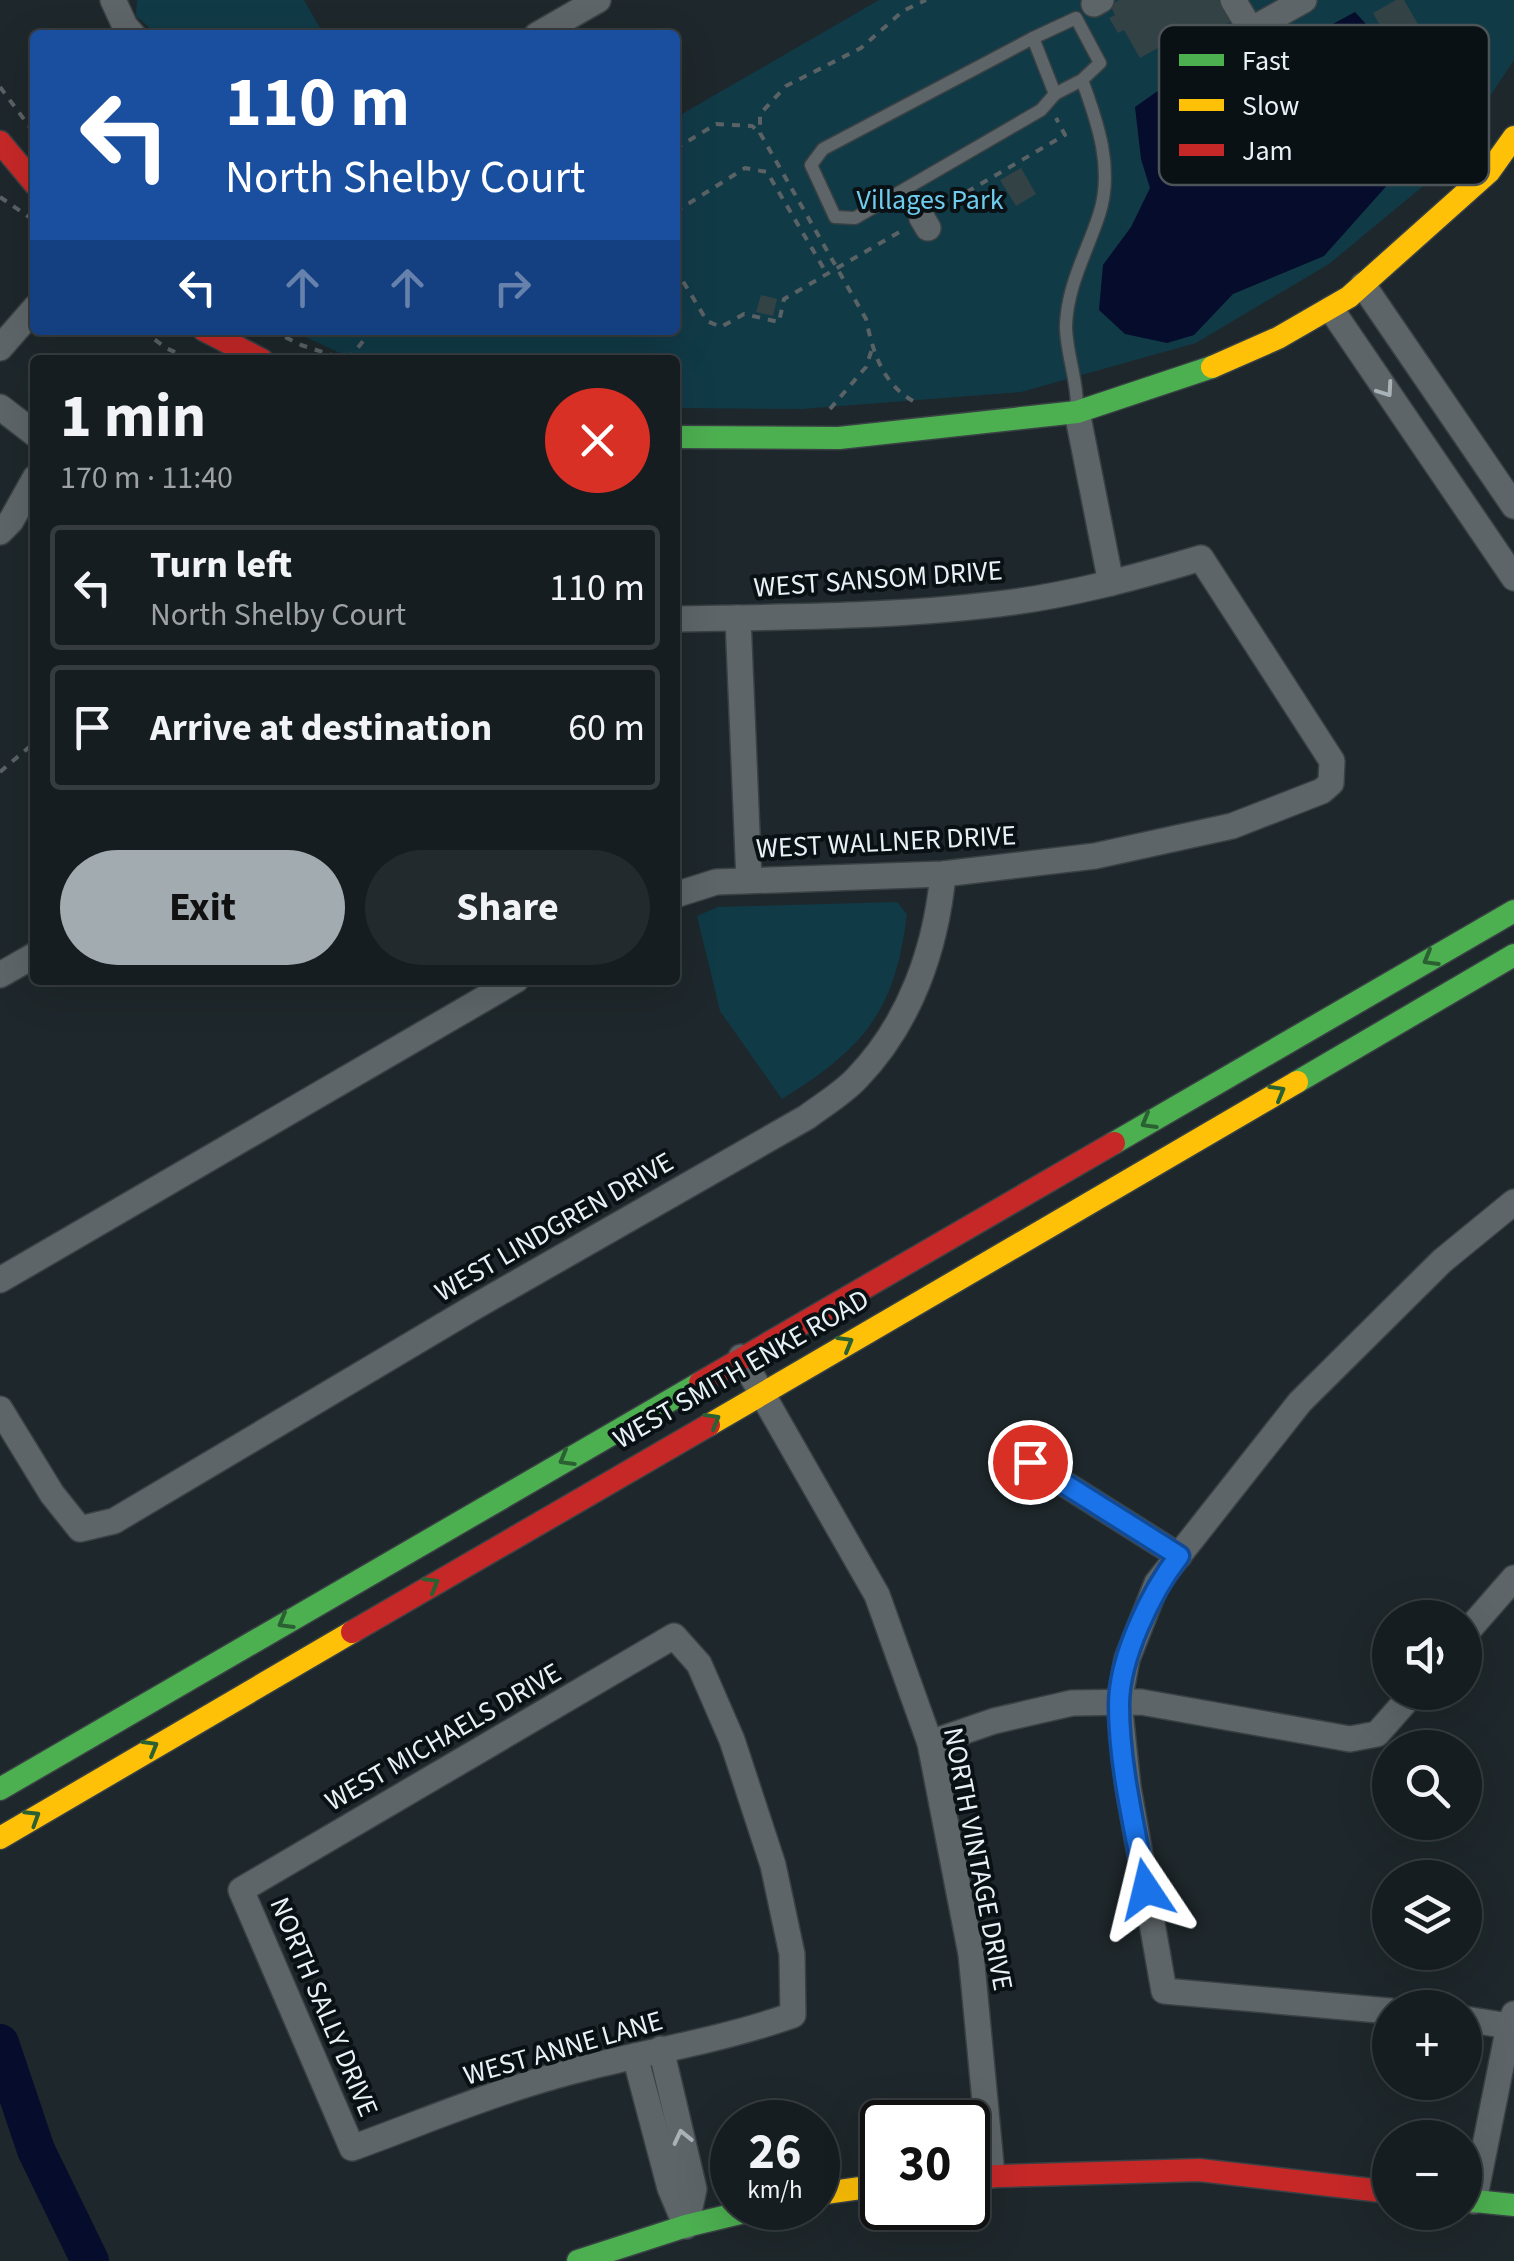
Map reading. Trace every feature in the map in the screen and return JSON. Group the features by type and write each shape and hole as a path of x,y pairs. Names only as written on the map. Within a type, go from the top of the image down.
{"street":[{"path":"113,0 129,30"},
{"path":"546,30 598,0"},
{"path":"1233,0 1247,25"},
{"path":"1259,25 1304,0"},
{"path":"1489,172 1514,137"},
{"path":"0,142 30,178"},
{"path":"680,438 838,438 1077,412 1218,365 1331,309 1474,185"},
{"path":"1362,285 1514,506"},
{"path":"1331,309 1514,578"},
{"path":"0,348 30,314"},
{"path":"214,335 252,355"},
{"path":"0,407 30,430"},
{"path":"1077,412 1111,583"},
{"path":"0,532 30,486"},
{"name":"WEST SANSOM DRIVE","path":"680,619 900,614 1001,604 1111,583 1200,558 1332,760 1330,784"},
{"path":"738,618 749,880"},
{"name":"WEST WALLNER DRIVE","path":"680,893 716,882 943,874 1094,856 1232,826 1322,791 1330,784"},
{"name":"WEST LINDGREN DRIVE","path":"0,1409 52,1494 80,1530 114,1521 455,1318 808,1117 856,1080 892,1033 921,980 943,874"},
{"name":"WEST SMITH ENKE ROAD","path":"0,1789 1514,910"},
{"name":"WEST SMITH ENKE ROAD","path":"0,1838 1514,955"},
{"path":"0,975 30,958"},
{"path":"0,1280 507,985"},
{"path":"1372,2009 1164,1991 1128,1786 1119,1702 1128,1658 1158,1583 1300,1402 1442,1261 1514,1202"},
{"name":"NORTH VINTAGE DRIVE","path":"741,1357 877,1594 930,1743 971,1954 977,2100"},
{"path":"1030,1462 1179,1556"},
{"path":"1482,1615 1514,1578"},
{"name":"WEST MICHAELS DRIVE","path":"241,1890 674,1636 699,1664 732,1740 773,1865 792,1954 793,2016"},
{"path":"930,1743 994,1721 1072,1704 1142,1702 1350,1739 1377,1734 1398,1710"},
{"name":"NORTH SALLY DRIVE","path":"241,1890 352,2148"},
{"name":"WEST ANNE LANE","path":"352,2148 526,2084 793,2016"},
{"path":"1482,2019 1512,2022 1482,2149"},
{"path":"661,2049 694,2189 686,2226"},
{"path":"635,2056 670,2188 686,2226"},
{"path":"990,2176 1199,2170 1372,2190"},
{"path":"1482,2201 1514,2205"},
{"path":"578,2261 710,2220"}],"lane":[{"path":"1076,18 1100,64 1082,80 1054,94 1041,110 855,218 835,216 811,165 823,149 1076,18"},
{"path":"1033,38 1054,94"},
{"path":"1077,412 1078,384 1066,327 1075,275 1100,213 1106,162 1082,80"}],"path":[{"path":"0,87 30,127"},
{"path":"680,276 707,321 721,326 744,314 779,322 784,299 925,223 1065,135 1053,112"},
{"path":"680,146 716,124 752,126 760,134"},
{"path":"680,209 745,168 767,172 827,274"},
{"path":"0,196 30,218"},
{"path":"149,335 181,355"},
{"path":"281,335 333,355"},
{"path":"352,355 368,335"},
{"path":"823,414 851,388 872,349 890,382 900,393 922,405"},
{"path":"0,772 30,746"}],"green space":[{"path":"137,0 304,0 321,30 152,30 136,16"},
{"name":"Villages Park","path":"879,0 1514,0 1514,60 1489,98 1489,25 1159,25 1159,185 1424,185 1329,264 1196,343 1021,392 802,409 680,408 680,355 344,355 301,335 680,335 680,115"},
{"path":"897,902 907,914 902,948 884,1002 854,1044 782,1099 720,1011 697,916 718,907"}],"shaded area":[{"path":"1355,12 1367,25 1331,25"},
{"path":"1159,90 1159,185 1387,185 1324,256 1233,294 1194,335 1167,343 1125,334 1099,310 1103,265 1131,227 1150,188 1141,159 1135,107"}],"building":[{"path":"1119,0 1220,0 1232,21 1225,25 1159,25 1159,47 1140,58 1124,30 1118,33 1109,18 1115,15 1110,5"},
{"path":"1396,0 1404,0 1418,25 1380,25 1373,13"},
{"path":"1021,168 1036,194 1016,206 1000,180"},
{"path":"761,295 777,299 773,316 756,312"}],"waterway":[{"path":"0,2043 36,2150 90,2261"}],"traffic: fast":[{"path":"680,437 839,438 1077,412 1212,367"},
{"path":"1114,1143 1514,911"},
{"path":"1297,1082 1514,955"},
{"path":"0,1789 700,1383"},
{"path":"1482,2202 1514,2205"},
{"path":"578,2261 710,2220"}],"traffic: slow":[{"path":"1489,172 1514,137"},
{"path":"1212,367 1278,338 1349,297 1474,185"},
{"path":"709,1425 1297,1082"},
{"path":"0,1838 352,1632"},
{"path":"840,2191 860,2188"}],"traffic: jam":[{"path":"0,142 30,178"},
{"path":"214,335 252,355"},
{"path":"700,1383 1114,1143"},
{"path":"352,1632 709,1425"},
{"path":"990,2176 1199,2170 1372,2190"}],"route":[{"path":"1030,1462 1179,1556 1158,1583 1128,1658 1119,1702 1128,1786 1146,1889"}]}
